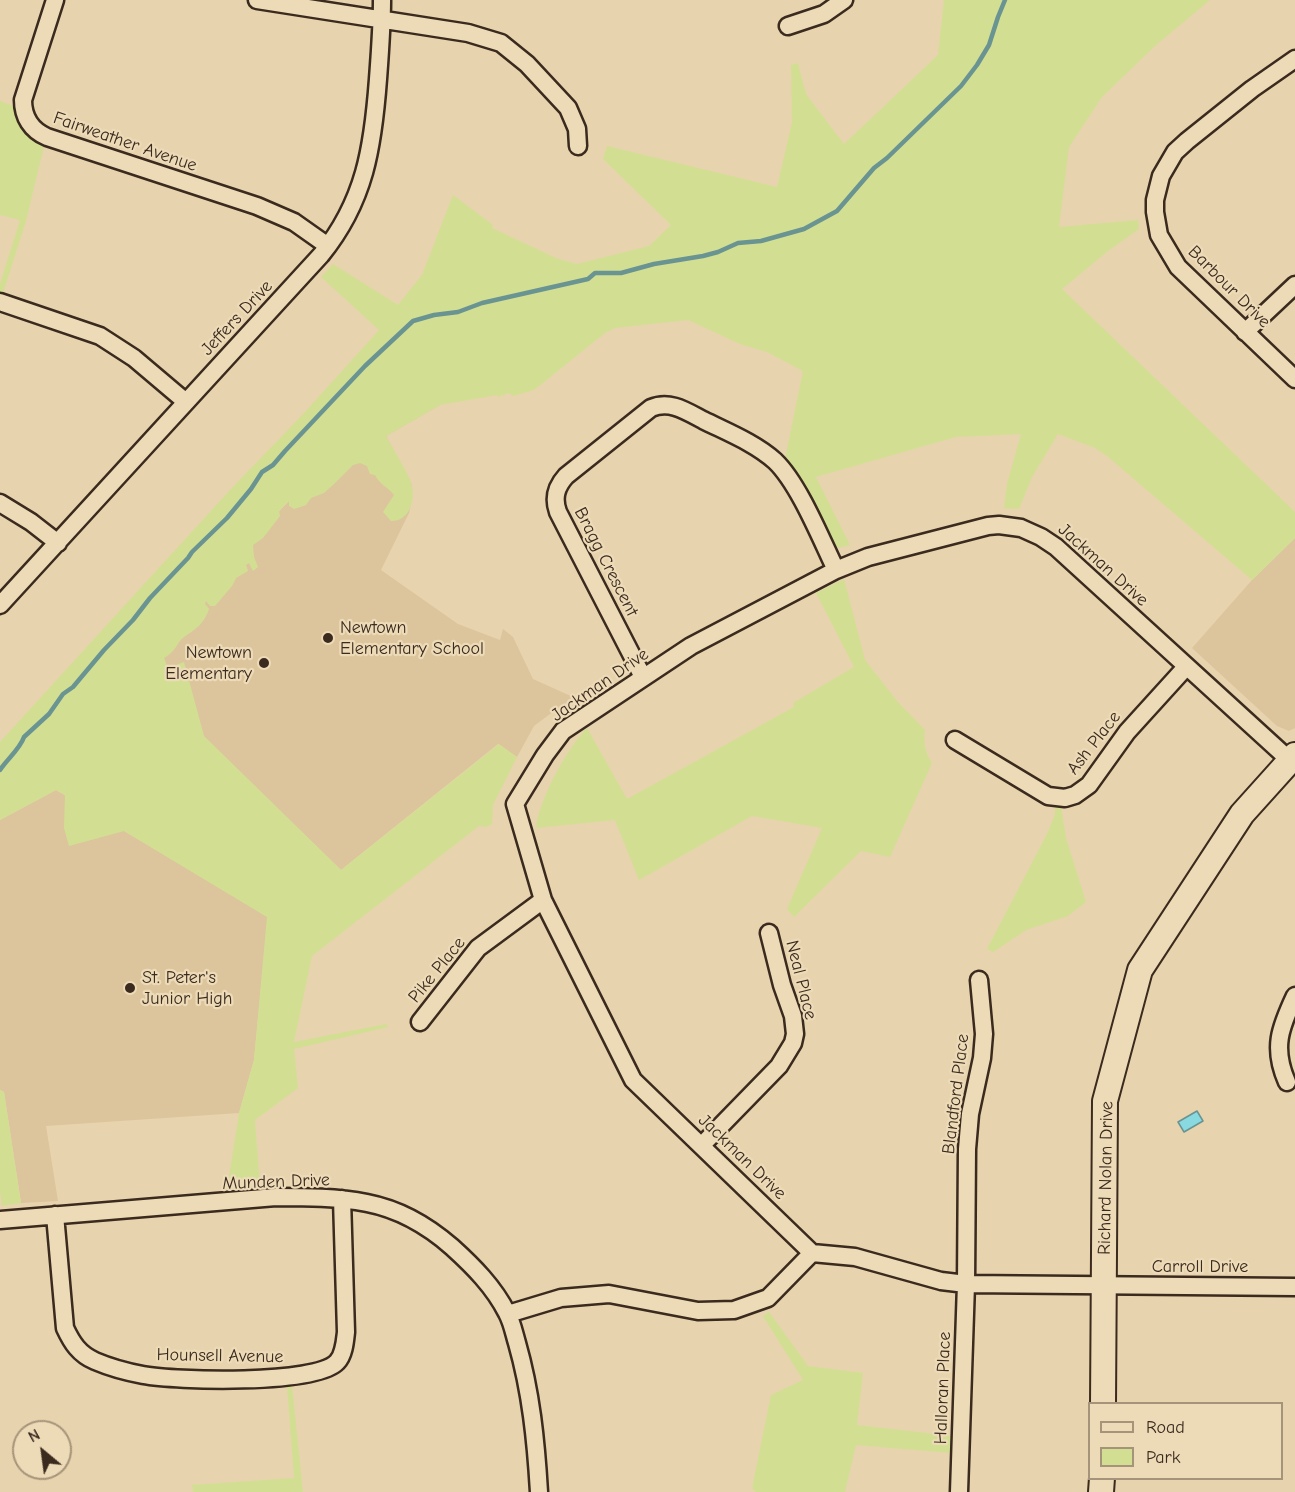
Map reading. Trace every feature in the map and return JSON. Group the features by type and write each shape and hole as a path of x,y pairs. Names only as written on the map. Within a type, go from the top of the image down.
{"main road":[{"name":"Richard Nolan Drive","path":"1103,1402 1105,1101 1140,970 1242,814 1293,760"}],"street":[{"name":"Fairweather Avenue","path":"55,0 24,100 26,117 36,131 47,137 269,211 305,229 328,246"},
{"path":"257,0 477,34 509,48 522,58 562,99 574,122 578,146"},
{"name":"Jeffers Drive","path":"0,604 328,246 352,207 370,155 375,127 382,0"},
{"path":"788,26 824,14 844,0"},
{"name":"Barbour Drive","path":"1295,59 1252,89 1175,152 1161,176 1155,200 1158,230 1171,258 1178,267 1295,379"},
{"path":"1245,332 1295,285"},
{"path":"0,302 100,336 134,358 186,402"},
{"name":"Bragg Crescent","path":"643,678 558,512 555,498 560,483 566,476 651,408 665,404 678,408 748,443 775,462 793,484 836,570"},
{"path":"0,503 32,522 58,543"},
{"name":"Jackman Drive","path":"812,1253 633,1080 543,900 516,804 563,731 691,646 836,570 868,557 977,528 999,525 1021,528 1041,537 1056,548 1293,760"},
{"name":"Ash Place","path":"955,740 1048,796 1065,798 1075,795 1089,785 1127,732 1186,666"},
{"name":"Pike Place","path":"420,1022 478,948 543,900"},
{"name":"Neal Place","path":"702,1145 779,1066 793,1043 795,1034 793,1016 782,985 769,933"},
{"name":"Blandford Place","path":"966,1284 968,1130 982,1058 984,1034 979,980"},
{"path":"1287,1082 1280,1064 1279,1041 1281,1029 1295,996"},
{"name":"Munden Drive","path":"0,1220 276,1197 342,1199 368,1203 390,1209 418,1223 441,1238 484,1278 508,1314 531,1402 539,1492"},
{"name":"Hounsell Avenue","path":"55,1215 65,1328 72,1344 81,1353 106,1365 143,1375 186,1379 290,1377 322,1371 337,1362 344,1347 346,1332 342,1199"},
{"path":"508,1314 561,1298 609,1294 698,1311 734,1310 768,1299 812,1253 855,1257 941,1281 966,1284 1105,1286"},
{"name":"Halloran Place","path":"959,1492 966,1284"},
{"name":"Carroll Drive","path":"1105,1286 1295,1287"}],"shaded area":[{"name":"Newtown Elementary School","path":"440,405 386,436 412,485 412,499 409,513 381,570 458,624 500,640 503,629 513,637 533,679 573,697 572,702 558,708 534,726 517,757 498,744 341,870 133,668 371,413"},
{"path":"1295,538 1295,728 1289,731 1277,726 1192,648 1252,580"},
{"name":"St. Peter's Junior High","path":"56,790 268,917 254,1060 239,1113 46,1126 58,1201 21,1203 4,1092 0,1090 0,820"}],"green space":[{"path":"944,0 1210,0 1155,46 1102,97 1069,147 1059,227 1138,220 1139,229 1062,289 1295,512 1295,538 1252,580 1107,456 1095,448 1058,434 1032,477 1019,509 1004,508 1007,484 1021,434 956,437 816,477 850,545 838,548 832,541 805,488 785,459 803,371 767,352 740,344 688,320 615,328 605,333 534,390 513,396 509,393 498,397 497,395 440,405 386,436 412,486 413,498 406,514 402,518 391,521 383,512 394,495 375,475 370,474 367,466 360,463 353,465 324,493 311,498 306,505 294,509 289,506 289,501 279,511 280,516 263,538 253,545 258,567 253,571 249,563 246,565 248,571 236,578 215,606 210,606 206,601 205,604 209,609 202,622 181,639 171,653 164,658 168,668 184,662 204,736 341,870 499,744 517,757 493,805 492,824 486,827 479,826 312,956 294,1042 386,1024 388,1027 294,1049 298,1088 255,1120 260,1186 227,1189 239,1113 254,1060 267,917 124,831 69,846 64,828 65,795 56,790 0,820 0,742 379,330 321,277 333,264 398,305 422,275 453,195 493,225 492,228 556,258 577,264 649,246 671,225 603,159 607,146 777,187 792,122 791,65 798,63 806,94 844,144 938,55"},
{"path":"0,101 14,106 23,130 44,146 26,221 3,293 0,292 0,284 20,220 0,215"},
{"path":"844,579 865,660 897,701 925,730 925,747 932,763 890,857 861,851 794,917 787,909 822,828 752,816 639,880 615,820 536,828 542,803 555,775 571,748 587,728 627,799 794,707 793,703 854,667 816,593"},
{"path":"1055,806 1061,807 1066,838 1086,902 1068,916 1026,930 993,952 987,949 1048,832 1055,814"},
{"path":"0,1090 4,1092 21,1203 2,1206 0,1191"},
{"path":"769,1312 808,1366 863,1373 857,1425 952,1436 951,1453 856,1445 845,1492 756,1492 752,1488 771,1395 803,1380 763,1316"},
{"path":"292,1385 303,1492 193,1492 192,1485 294,1478 287,1386"}],"water":[{"path":"1197,1111 1203,1121 1184,1132 1178,1122"}],"waterway":[{"path":"0,770 20,746 24,737 49,714 63,694 73,687 150,598 227,518 262,472 273,465 365,366 413,321 588,279 595,273 621,273 654,264 703,256 738,243 761,241 804,229 837,211 874,168 961,86 989,45 1005,0"}],"place":[{"name":"Newtown Elementary School","path":"328,638"},
{"name":"Newtown Elementary","path":"264,663"},
{"name":"St. Peter's Junior High","path":"130,988"}]}
